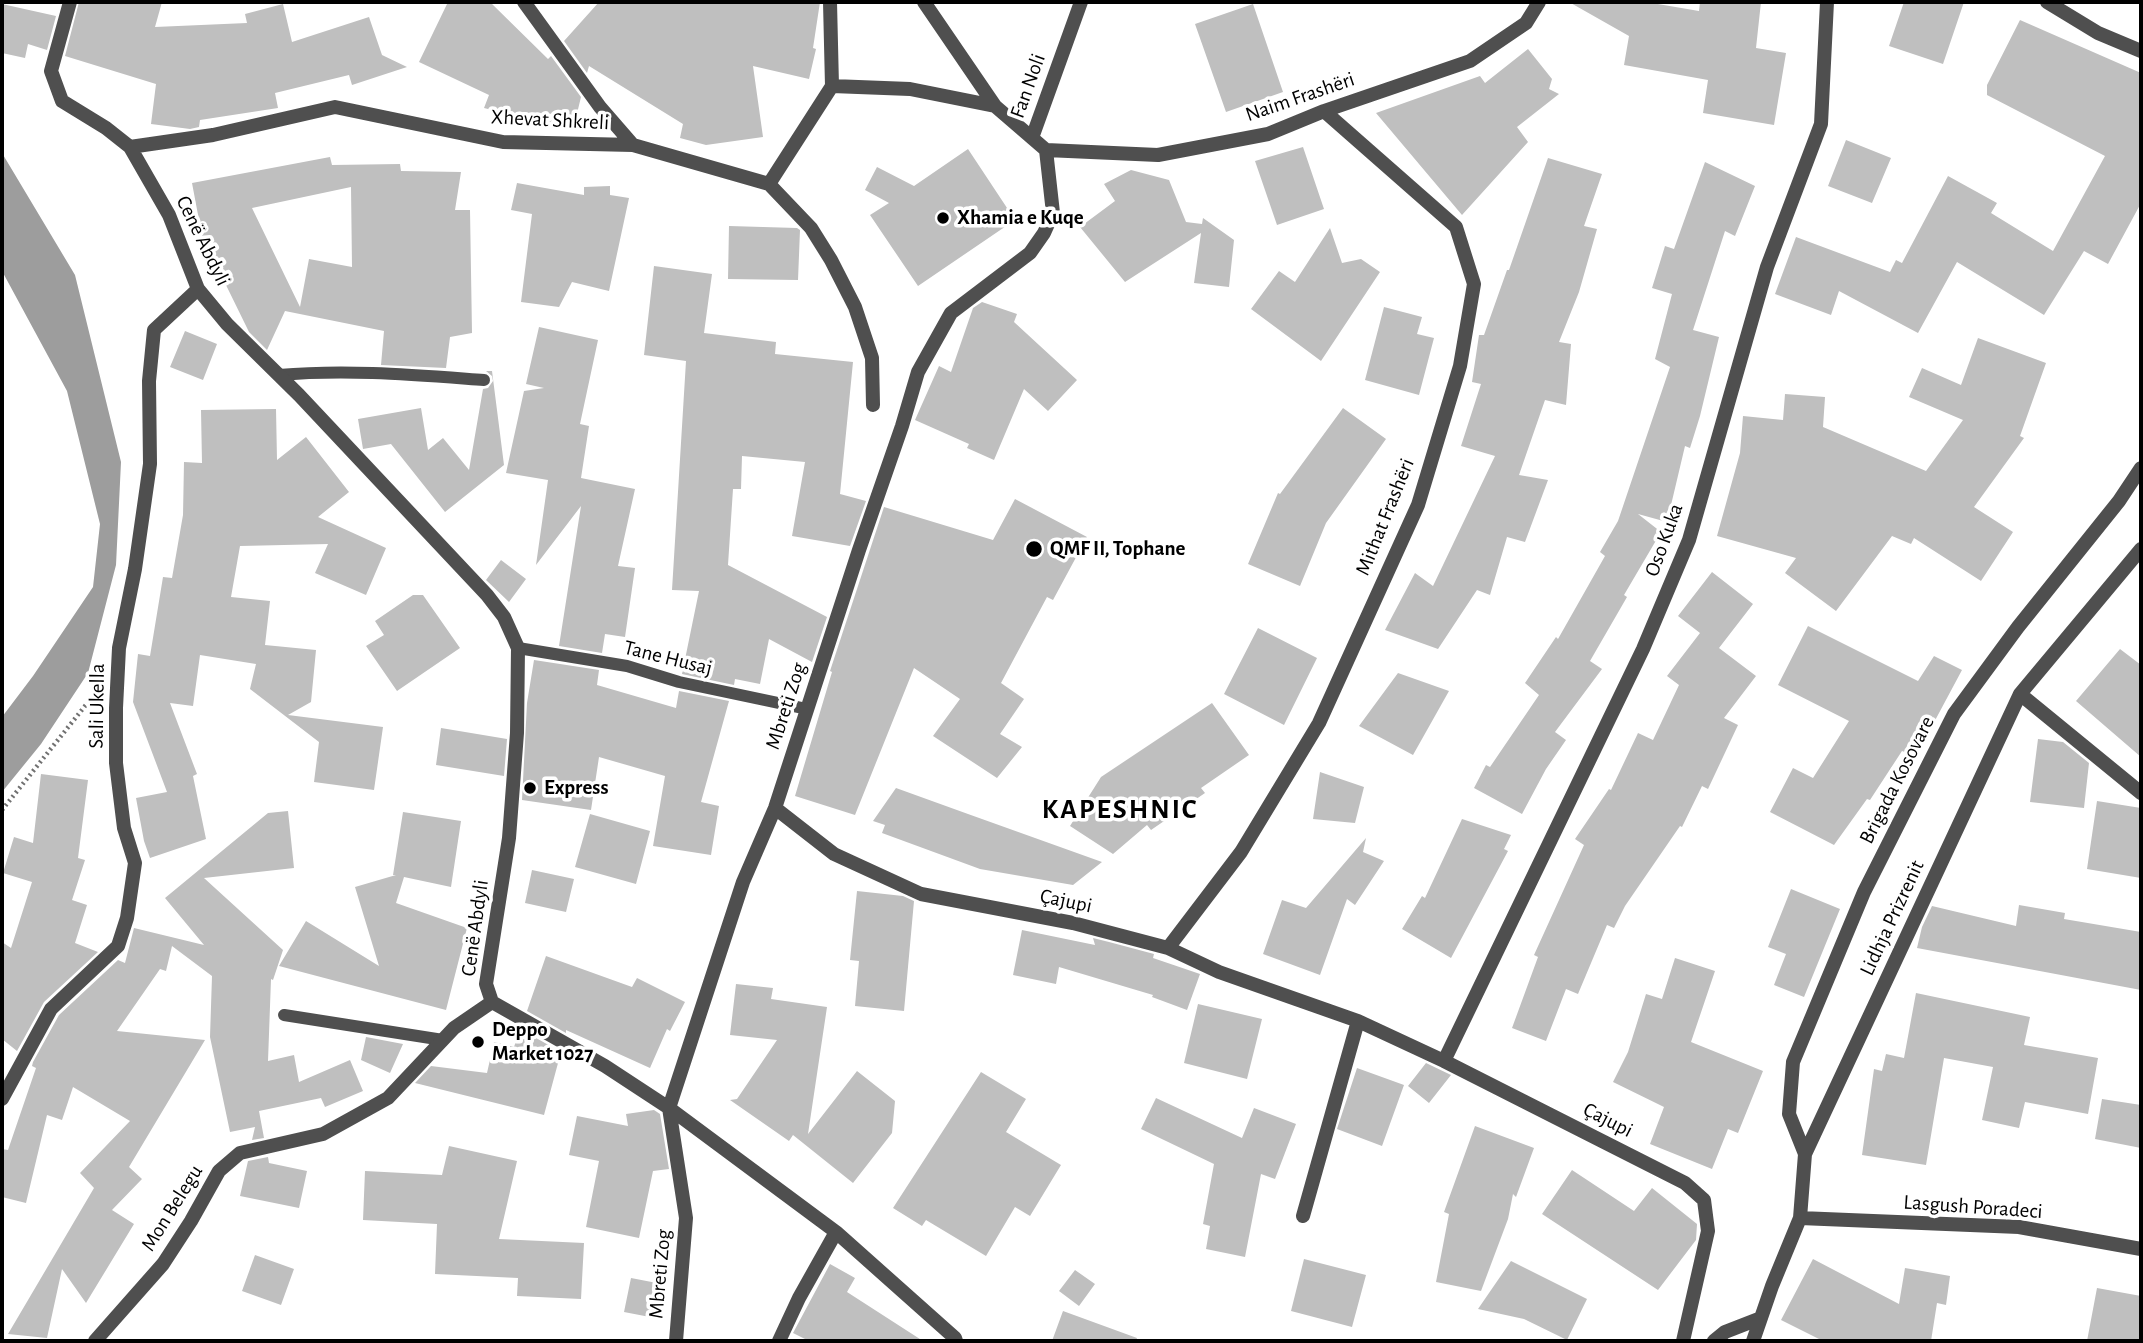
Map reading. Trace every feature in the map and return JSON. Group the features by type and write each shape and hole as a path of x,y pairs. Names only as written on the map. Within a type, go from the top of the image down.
{"street":[{"path":"70,2 51,71 62,101 131,147"},
{"path":"524,2 600,107 633,145"},
{"path":"830,2 832,86 769,184 811,228 855,307 872,358 873,405"},
{"name":"Fan Noli","path":"924,2 995,106 1032,138 1081,2"},
{"name":"Naim Frashëri","path":"1046,150 1158,155 1268,134 1324,111 1470,61 1526,23 1539,2"},
{"name":"Oso Kuka","path":"1444,1061 1643,649 1689,540 1767,267 1821,124 1827,2"},
{"path":"2048,2 2098,33 2141,51"},
{"name":"Fan Noli","path":"832,86 910,89 995,106"},
{"name":"Xhevat Shkreli","path":"131,147 213,135 334,107 503,142 633,145 769,184"},
{"name":"Mithat Frashëri","path":"1168,947 1241,852 1320,723 1418,505 1460,366 1474,284 1456,227 1324,111"},
{"path":"1032,138 1046,150"},
{"name":"Cenë Abdyli","path":"131,147 169,215 198,289 227,324 279,375 487,595 504,617 518,648 517,733 509,838 486,984 492,1002 605,1066 668,1108 836,1232 956,1341"},
{"name":"Mbreti Zog","path":"676,1341 686,1218 668,1108 743,882 775,808 918,372 951,313 1030,253 1044,233 1053,213 1046,150"},
{"name":"Sali Ukella","path":"2,1099 51,1009 118,946 127,918 135,863 124,828 116,763 118,664 150,464 149,382 154,330 198,289"},
{"name":"Brigada Kosovare","path":"1805,1154 1789,1114 1793,1062 1864,892 1954,714 2018,627 2119,501 2141,468"},
{"name":"Lidhja Prizrenit","path":"1753,1341 1800,1218 1805,1154 2020,694 2141,549"},
{"path":"2020,694 2141,793"},
{"name":"Çajupi","path":"775,808 834,853 921,894 1073,923 1168,947 1219,972 1358,1021 1444,1061 1685,1183 1704,1199 1708,1231 1683,1341"},
{"name":"Mon Belegu","path":"95,1341 163,1264 219,1171 240,1153 323,1134 388,1098 454,1028 492,1002"},
{"path":"1303,1216 1358,1021"},
{"name":"Lasgush Poradeci","path":"1800,1218 2019,1227 2141,1249"},
{"path":"779,1341 799,1298 836,1232"},
{"path":"1714,1341 1725,1332 1761,1318"}],"lane":[{"path":"279,375 373,372 484,380"},
{"name":"Tane Husaj","path":"518,648 627,666 679,682 807,709"},
{"path":"284,1015 443,1040"}],"path":[{"path":"2,810 118,664"}],"shaded area":[{"path":"2,153 75,275 121,462 116,565 88,673 41,744 2,792 2,717 93,587 100,524 67,391 2,271"}],"building":[{"path":"79,2 162,2 155,27 247,23 245,14 283,4 292,42 369,17 382,55 407,67 352,85 349,75 275,93 278,108 200,120 199,127 190,129 151,124 156,84 65,56"},
{"path":"448,2 490,2 548,59 551,56 581,97 573,130 484,108 489,95 419,62"},
{"path":"599,2 820,2 813,48 816,49 809,79 753,66 763,137 706,145 680,138 683,124 589,66 587,73 564,41"},
{"path":"1569,2 1646,2 1699,11 1700,2 1761,2 1756,48 1786,53 1774,125 1703,113 1708,80 1624,65 1629,36"},
{"path":"1904,2 1964,2 1943,64 1889,46"},
{"path":"2,4 56,16 47,50 28,44 25,58 2,53"},
{"path":"1253,4 1283,92 1226,112 1195,24"},
{"path":"2020,20 2141,73 2141,203 2108,264 2084,251 2044,315 1957,262 1918,333 1839,291 1831,315 1775,294 1796,237 1890,272 1896,260 1902,263 1948,176 1997,203 1991,213 2053,251 2105,156 1987,95 1987,85"},
{"path":"1528,49 1552,79 1549,89 1559,94 1517,127 1528,142 1462,215 1376,113 1480,76 1485,83"},
{"path":"1846,140 1891,158 1872,203 1828,186"},
{"path":"1303,147 1324,209 1277,225 1255,161"},
{"name":"Xhamia e Kuqe","path":"968,149 1015,220 918,286 870,215 889,203 865,190 877,167 914,186"},
{"path":"330,157 332,165 400,164 401,171 461,172 455,210 470,210 472,333 450,337 446,368 381,365 384,331 285,311 267,350 249,332 202,236 192,183","holes":["351,187 352,267 309,259 300,307 252,208"]},
{"path":"1548,158 1602,174 1584,226 1597,229 1579,292 1559,342 1571,344 1566,405 1545,400 1519,475 1548,480 1525,542 1507,537 1490,595 1477,590 1438,649 1385,630 1415,573 1433,586 1495,456 1461,446 1481,384 1472,382 1479,335 1484,335"},
{"path":"1705,162 1755,186 1735,236 1725,231 1693,330 1719,337 1700,416 1690,448 1685,446 1667,522 1638,514 1661,532 1590,661 1602,669 1555,732 1566,740 1546,769 1522,814 1474,788 1486,765 1490,767 1539,695 1525,683 1556,637 1558,639 1605,556 1600,552 1618,521 1670,367 1655,359 1672,294 1652,288 1665,246 1674,249"},
{"path":"1131,170 1169,180 1186,222 1202,224 1203,218 1234,240 1229,287 1194,283 1201,233 1125,282 1080,227 1115,201 1104,184"},
{"path":"517,183 584,195 584,187 610,186 610,195 629,198 609,291 572,282 559,307 521,302 532,214 511,210"},
{"path":"729,226 800,230 798,280 728,279"},
{"path":"1330,228 1342,263 1361,259 1380,272 1321,361 1251,309 1279,271 1295,282"},
{"path":"654,266 712,274 704,333 776,342 775,354 853,362 840,494 866,501 850,546 792,536 805,462 742,456 741,489 733,489 728,565 827,617 812,662 769,639 760,684 735,679 734,685 682,674 699,591 672,590 686,361 644,355"},
{"path":"982,302 1017,314 1014,322 1077,380 1048,411 1024,389 994,460 967,448 969,444 915,420 939,366 951,372 973,308"},
{"path":"1384,307 1422,317 1417,334 1434,338 1419,395 1365,380"},
{"path":"539,327 598,340 580,424 589,426 581,478 635,489 618,566 635,568 625,637 605,634 602,653 559,646 581,506 536,565 548,480 506,473 524,391 544,388 526,384"},
{"path":"185,331 217,344 203,380 170,367"},
{"path":"1978,338 2046,363 2020,436 2024,438 1974,507 2013,532 1981,581 1914,538 1911,544 1892,536 1836,611 1785,573 1796,558 1717,536 1740,453 1743,416 1783,420 1785,394 1825,397 1823,427 1926,471 1963,420 1909,397 1922,368 1961,385"},
{"path":"486,371 492,371 504,465 445,512 391,444 363,449 358,419 421,408 428,450 443,438 469,470 483,389 488,388 493,381"},
{"path":"1343,408 1386,439 1326,523 1300,586 1248,564 1278,493 1280,494"},
{"path":"276,409 277,460 306,437 349,492 318,517 386,548 366,595 315,573 328,544 240,546 231,597 270,601 265,645 316,650 311,702 288,715 383,727 374,790 314,782 319,742 250,689 256,664 200,655 193,706 170,703 197,774 193,776 206,839 150,858 136,798 167,792 133,702 138,654 150,656 163,577 172,578 183,515 184,462 202,463 201,410"},
{"path":"1015,499 1087,537 1053,600 1047,597 1001,683 1024,699 1000,734 1022,747 997,778 933,736 960,699 914,668 855,815 795,796 832,672 830,671 884,507 993,540"},
{"path":"501,560 526,579 509,602 486,580"},
{"path":"1712,572 1753,604 1719,648 1756,676 1724,718 1738,725 1708,789 1702,786 1682,827 1680,826 1625,906 1614,928 1607,925 1578,994 1566,989 1546,1041 1512,1028 1538,957 1534,955 1584,845 1575,839 1609,789 1611,790 1638,733 1653,740 1679,685 1667,676 1700,633 1678,616"},
{"path":"413,595 423,595 460,648 397,691 366,646 384,635 375,621"},
{"path":"1808,626 1918,681 1934,656 1962,670 1916,756 1902,751 1870,800 1867,799 1834,845 1770,812 1793,768 1813,778 1849,721 1778,685"},
{"path":"1258,628 1317,658 1284,725 1224,694"},
{"path":"2120,649 2141,665 2141,757 2076,701"},
{"path":"534,660 599,670 597,685 676,708 679,691 729,701 701,802 719,806 711,855 653,846 665,776 599,757 591,810 522,800 527,703"},
{"path":"1398,673 1449,691 1413,755 1359,726"},
{"path":"1212,703 1249,755 1201,788 1205,793 1151,830 1147,825 1113,854 1070,826 1101,777"},
{"path":"441,728 507,739 504,776 436,765"},
{"path":"2038,739 2063,742 2089,763 2084,808 2030,802"},
{"path":"1320,772 1364,787 1355,823 1313,819"},
{"path":"41,774 88,780 78,858 85,860 72,900 87,905 75,943 98,952 44,1002 17,1051 2,1039 2,942 11,948 32,882 3,873 14,837 33,843"},
{"path":"896,788 1102,862 1073,885 980,869 882,833 885,825 873,821"},
{"path":"2097,801 2141,808 2141,878 2087,869"},
{"path":"288,811 294,868 204,878 283,950 273,980 271,979 268,1061 294,1055 299,1082 350,1060 363,1091 325,1107 321,1098 259,1111 264,1138 252,1140 255,1127 230,1132 210,1037 212,976 172,946 166,971 160,969 117,1031 205,1040 129,1167 142,1179 112,1210 134,1224 86,1303 62,1269 47,1338 8,1334 94,1188 80,1173 130,1121 73,1087 62,1120 47,1115 26,1203 2,1197 2,1149 8,1150 36,1068 32,1066 33,1062 59,1015 118,960 125,963 134,928 204,945 165,898 268,813"},
{"path":"403,812 461,821 451,887 404,877 396,903 467,928 446,1010 279,966 306,921 379,966 355,887 396,875 393,875"},
{"path":"590,814 650,831 636,884 575,867"},
{"path":"1462,819 1511,835 1504,849 1508,851 1451,958 1402,929 1422,896 1425,898"},
{"path":"1366,838 1363,852 1384,861 1355,905 1347,899 1320,975 1263,954 1282,900 1306,908"},
{"path":"532,870 574,879 566,912 525,903"},
{"path":"1791,889 1840,909 1804,997 1774,985 1786,954 1768,947"},
{"path":"857,891 903,896 914,901 904,1011 855,1006 859,961 850,960"},
{"path":"2019,905 2065,913 2064,919 2141,932 2141,990 1917,948 1922,927 1932,906 2016,926"},
{"path":"1022,930 1095,945 1093,938 1154,954 1153,958 1200,974 1187,1010 1152,997 1153,995 1059,967 1056,984 1013,975"},
{"path":"546,956 632,987 637,978 685,1002 670,1031 667,1029 650,1068 566,1030 566,1033 527,1011"},
{"path":"1675,958 1715,971 1691,1042 1763,1071 1738,1133 1728,1129 1712,1169 1650,1144 1664,1107 1613,1082 1628,1052 1646,994 1662,999"},
{"path":"736,984 773,988 771,999 827,1007 808,1134 857,1071 895,1101 892,1133 853,1183 793,1135 789,1141 730,1100 737,1099 777,1040 730,1035"},
{"path":"1916,993 2030,1017 2024,1045 2098,1058 2088,1114 2025,1102 2019,1128 1982,1120 1993,1067 1944,1058 1926,1165 1862,1155 1874,1069 1882,1071 1886,1054 1904,1058"},
{"path":"1198,1004 1262,1019 1247,1079 1184,1063"},
{"path":"520,1029 561,1052 544,1115 415,1083 431,1066 487,1073 494,1042 514,1047"},
{"path":"366,1037 403,1044 390,1073 361,1060"},
{"path":"1426,1063 1451,1075 1429,1103 1408,1086"},
{"path":"1357,1068 1404,1085 1382,1146 1337,1129"},
{"path":"981,1072 1026,1099 1006,1132 1061,1165 1030,1216 1015,1207 986,1256 926,1220 922,1226 893,1208"},
{"path":"1156,1098 1242,1138 1254,1108 1296,1124 1275,1179 1261,1174 1245,1257 1206,1249 1210,1226 1203,1224 1214,1164 1141,1129"},
{"path":"2102,1099 2141,1105 2141,1148 2095,1139"},
{"path":"654,1110 660,1114 669,1169 653,1171 639,1238 586,1227 599,1161 569,1155 577,1116 628,1126 626,1114"},
{"path":"1475,1126 1534,1148 1516,1197 1513,1194 1508,1219 1481,1291 1436,1282 1449,1214 1444,1212"},
{"path":"449,1146 517,1161 499,1239 584,1243 581,1299 517,1296 518,1278 435,1274 437,1224 363,1220 365,1171 442,1175"},
{"path":"268,1157 269,1163 307,1171 299,1208 240,1196 248,1161"},
{"path":"1572,1170 1634,1211 1652,1188 1697,1224 1696,1240 1658,1290 1542,1214"},
{"path":"255,1255 294,1269 281,1305 242,1291"},
{"path":"1304,1259 1366,1275 1352,1327 1291,1311"},
{"path":"1813,1259 1899,1304 1905,1268 1950,1276 1946,1305 1937,1303 1931,1341 1823,1341 1781,1320"},
{"path":"1511,1261 1587,1299 1567,1340 1524,1319 1478,1309"},
{"path":"830,1264 855,1278 847,1292 923,1341 809,1341 793,1333"},
{"path":"1075,1270 1095,1284 1079,1306 1059,1291"},
{"path":"631,1278 662,1284 655,1318 624,1312"},
{"path":"2097,1288 2141,1296 2141,1341 2087,1341"},
{"path":"1063,1311 1137,1338 1136,1341 1052,1341"}],"place":[{"name":"Xhamia e Kuqe","path":"943,218"},
{"name":"QMF II, Tophane","path":"1034,549"},
{"name":"Express","path":"530,788"},
{"name":"Deppo Market 1027","path":"478,1042"}],"district":[{"name":"KAPESHNIC","path":"1120,810"}]}
